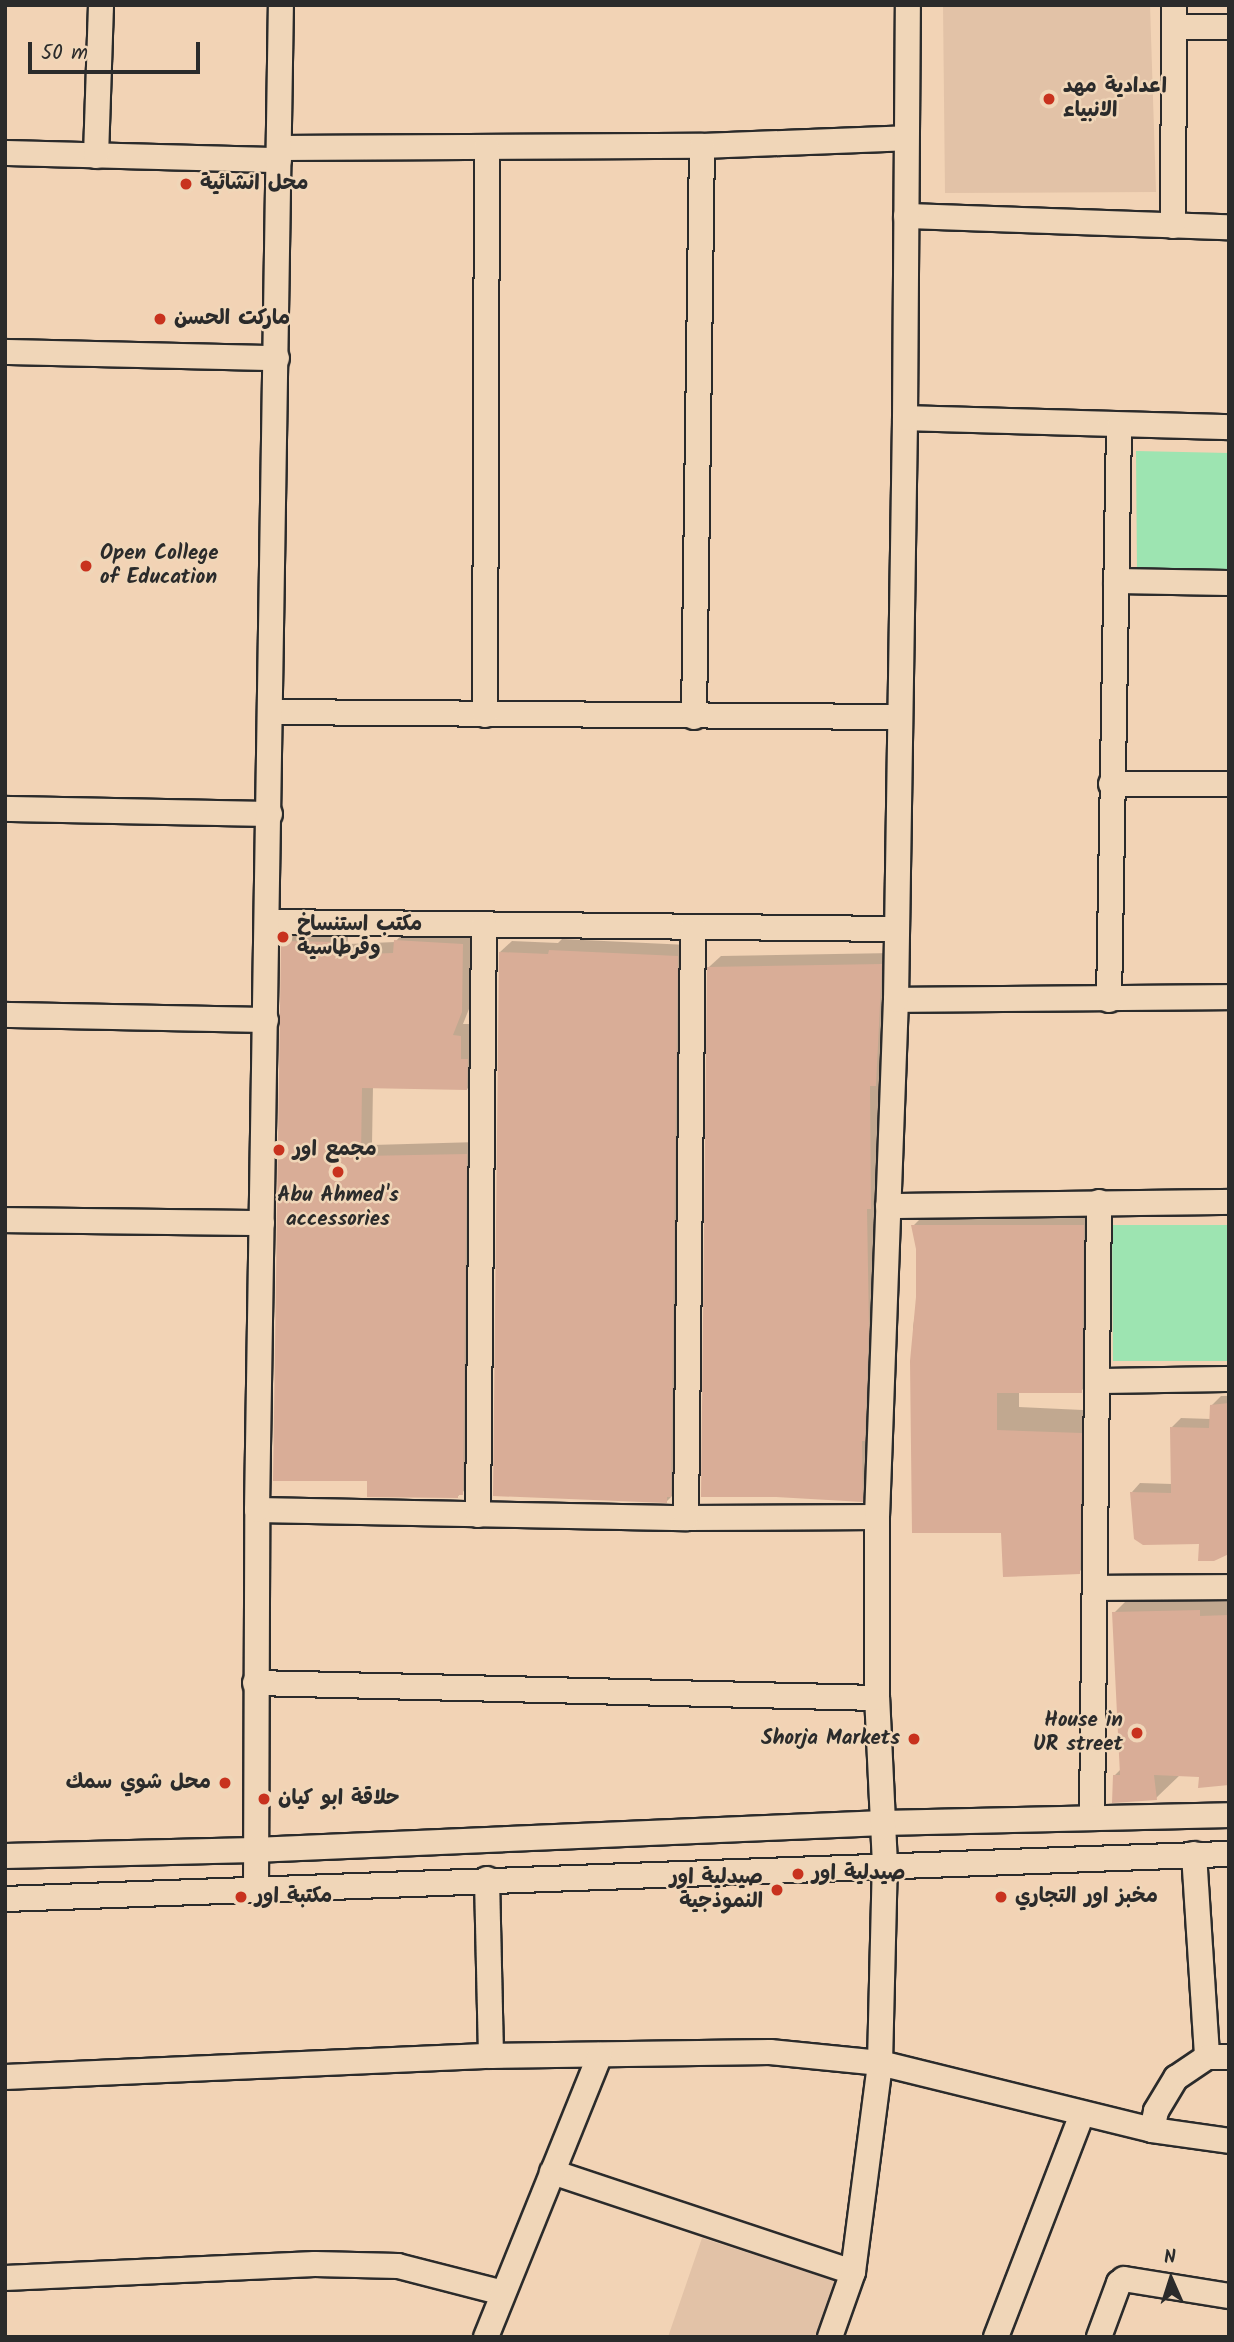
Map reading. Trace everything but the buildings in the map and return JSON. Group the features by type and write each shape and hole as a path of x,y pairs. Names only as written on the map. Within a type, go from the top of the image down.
{"street":[{"path":"96,156 101,5"},
{"path":"256,1889 254,1850 257,1510 281,5"},
{"path":"830,2337 853,2272 880,2063 885,1865 877,1698 877,1517 896,1000 908,5"},
{"path":"1173,226 1174,16 1229,27"},
{"path":"5,153 96,156 279,154 487,147 702,146 906,138"},
{"path":"694,717 702,146"},
{"path":"485,715 487,147"},
{"path":"906,216 1229,227"},
{"path":"5,352 277,358"},
{"path":"905,418 1229,427"},
{"path":"1109,1000 1119,426"},
{"path":"1116,581 1229,583"},
{"path":"271,712 694,717 899,716"},
{"path":"1111,784 1229,784"},
{"path":"5,809 270,814"},
{"path":"268,922 895,929"},
{"path":"478,1515 484,925"},
{"path":"686,1518 693,927"},
{"path":"896,1000 1229,997"},
{"path":"5,1015 266,1020"},
{"path":"1091,1816 1099,1381 1099,1202"},
{"path":"888,1206 1229,1202"},
{"path":"5,1220 262,1223"},
{"path":"1099,1381 1229,1379"},
{"path":"257,1510 686,1518 877,1517"},
{"path":"1096,1588 1229,1587"},
{"path":"255,1683 877,1698"},
{"path":"5,1856 254,1850 883,1822 1229,1815"},
{"path":"1152,2130 1156,2111 1170,2086 1190,2066 1218,2057 1194,1854"},
{"path":"5,1899 487,1879 1229,1854"},
{"path":"487,1879 491,2056"},
{"path":"5,2077 491,2056 769,2052 880,2063 1152,2130 1229,2141"},
{"path":"486,2337 600,2055"},
{"path":"996,2337 1082,2114"},
{"path":"552,2172 853,2272"},
{"path":"5,2278 315,2264 398,2266 503,2293"},
{"path":"1099,2337 1119,2283 1124,2279 1229,2296"}],"shaded area":[{"name":"اعدادية مهد الانبياء","path":"943,5 1150,5 1156,192 945,193"},
{"path":"702,2238 835,2281 817,2337 668,2337"}],"green space":[{"path":"1136,451 1229,453 1229,572 1137,570"},
{"path":"1112,1225 1229,1225 1229,1361 1113,1361"}],"place":[{"name":"اعدادية مهد الانبياء","path":"1049,99"},
{"name":"محل انشائية","path":"186,184"},
{"name":"ماركت الحسن","path":"160,319"},
{"name":"Open College of Education","path":"86,566"},
{"name":"مكتب استنساخ وقرطاسية","path":"283,937"},
{"name":"مجمع اور","path":"279,1150"},
{"name":"Abu Ahmed's accessories","path":"338,1172"},
{"name":"House in UR street","path":"1137,1733"},
{"name":"Shorja Markets","path":"914,1739"},
{"name":"محل شوي سمك","path":"225,1783"},
{"name":"حلاقة ابو كيان","path":"264,1799"},
{"name":"صيدلية اور","path":"798,1874"},
{"name":"صيدلية اور النموذجية","path":"777,1890"},
{"name":"مكتبة اور","path":"241,1897"},
{"name":"مخبز اور التجاري","path":"1001,1897"}]}
